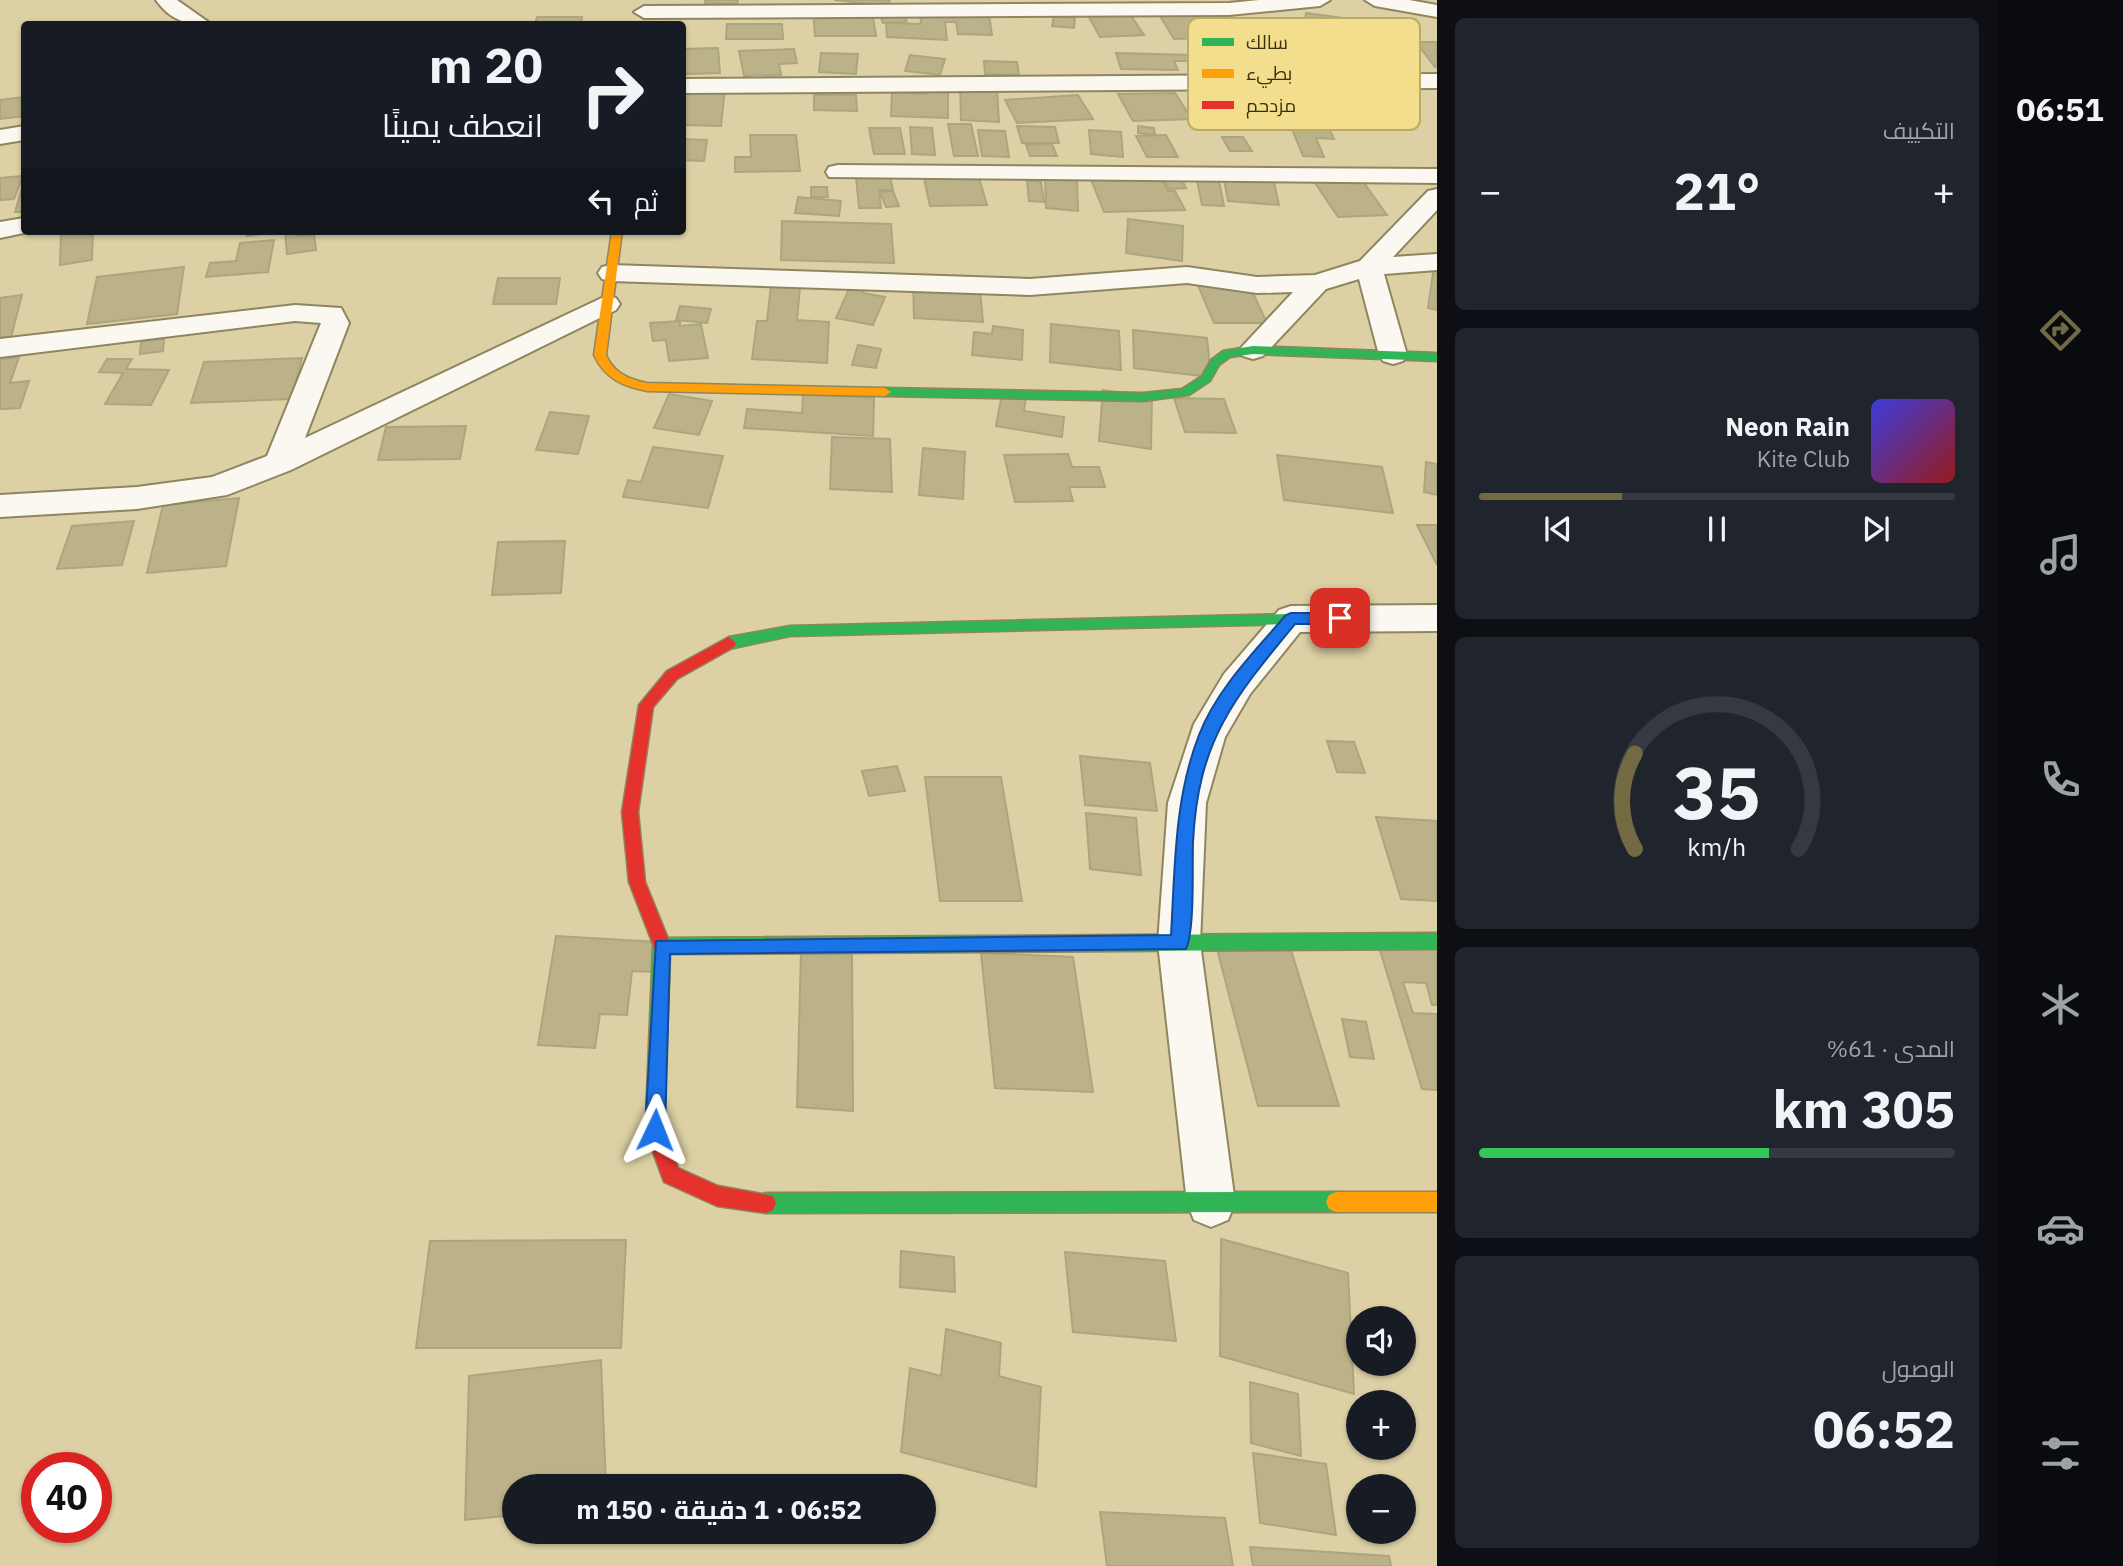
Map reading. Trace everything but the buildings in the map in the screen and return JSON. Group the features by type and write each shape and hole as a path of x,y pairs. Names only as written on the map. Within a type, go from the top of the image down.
{"street":[{"path":"166,0 196,21"},
{"path":"644,12 1229,9 1320,0"},
{"path":"1375,0 1437,11"},
{"path":"686,86 1188,83"},
{"path":"0,136 21,133"},
{"path":"838,172 1437,176"},
{"path":"1369,267 1437,196"},
{"path":"0,230 21,226"},
{"path":"616,235 600,355 604,369 624,383 647,387 1143,397 1185,392 1206,379 1215,363 1227,354 1253,350 1437,357"},
{"path":"611,273 1030,286 1159,275 1256,285 1317,283 1369,267 1437,262"},
{"path":"1369,267 1393,355"},
{"path":"1253,350 1317,283"},
{"path":"0,506 137,498 216,487 280,463 606,304"},
{"path":"0,348 295,313 331,314 335,323 280,463"},
{"path":"1211,1203 1179,943 1187,803 1206,735 1237,684 1291,618"},
{"path":"1437,618 1291,618 790,631 732,642 672,675 646,705 630,812 637,882 662,946 655,1130 671,1175 717,1196 778,1205 1437,1202"},
{"path":"662,946 1437,941"}],"traffic: fast":[{"path":"885,392 1143,397 1185,392 1206,378 1215,363 1227,354 1253,350 1437,357"},
{"path":"729,643 790,631 1291,619"},
{"path":"655,1118 662,946 1437,941"},
{"path":"766,1203 1336,1202"}],"traffic: slow":[{"path":"616,235 600,355 603,363 618,378 647,387 885,392"},
{"path":"1336,1202 1437,1202"}],"traffic: jam":[{"path":"662,946 637,882 630,812 646,705 672,675 729,643"},
{"path":"655,1118 655,1130 671,1175 717,1196 766,1203"}],"route":[{"path":"655,1130 662,946 1179,943 1187,803 1206,735 1237,684 1291,618 1340,618"}]}
